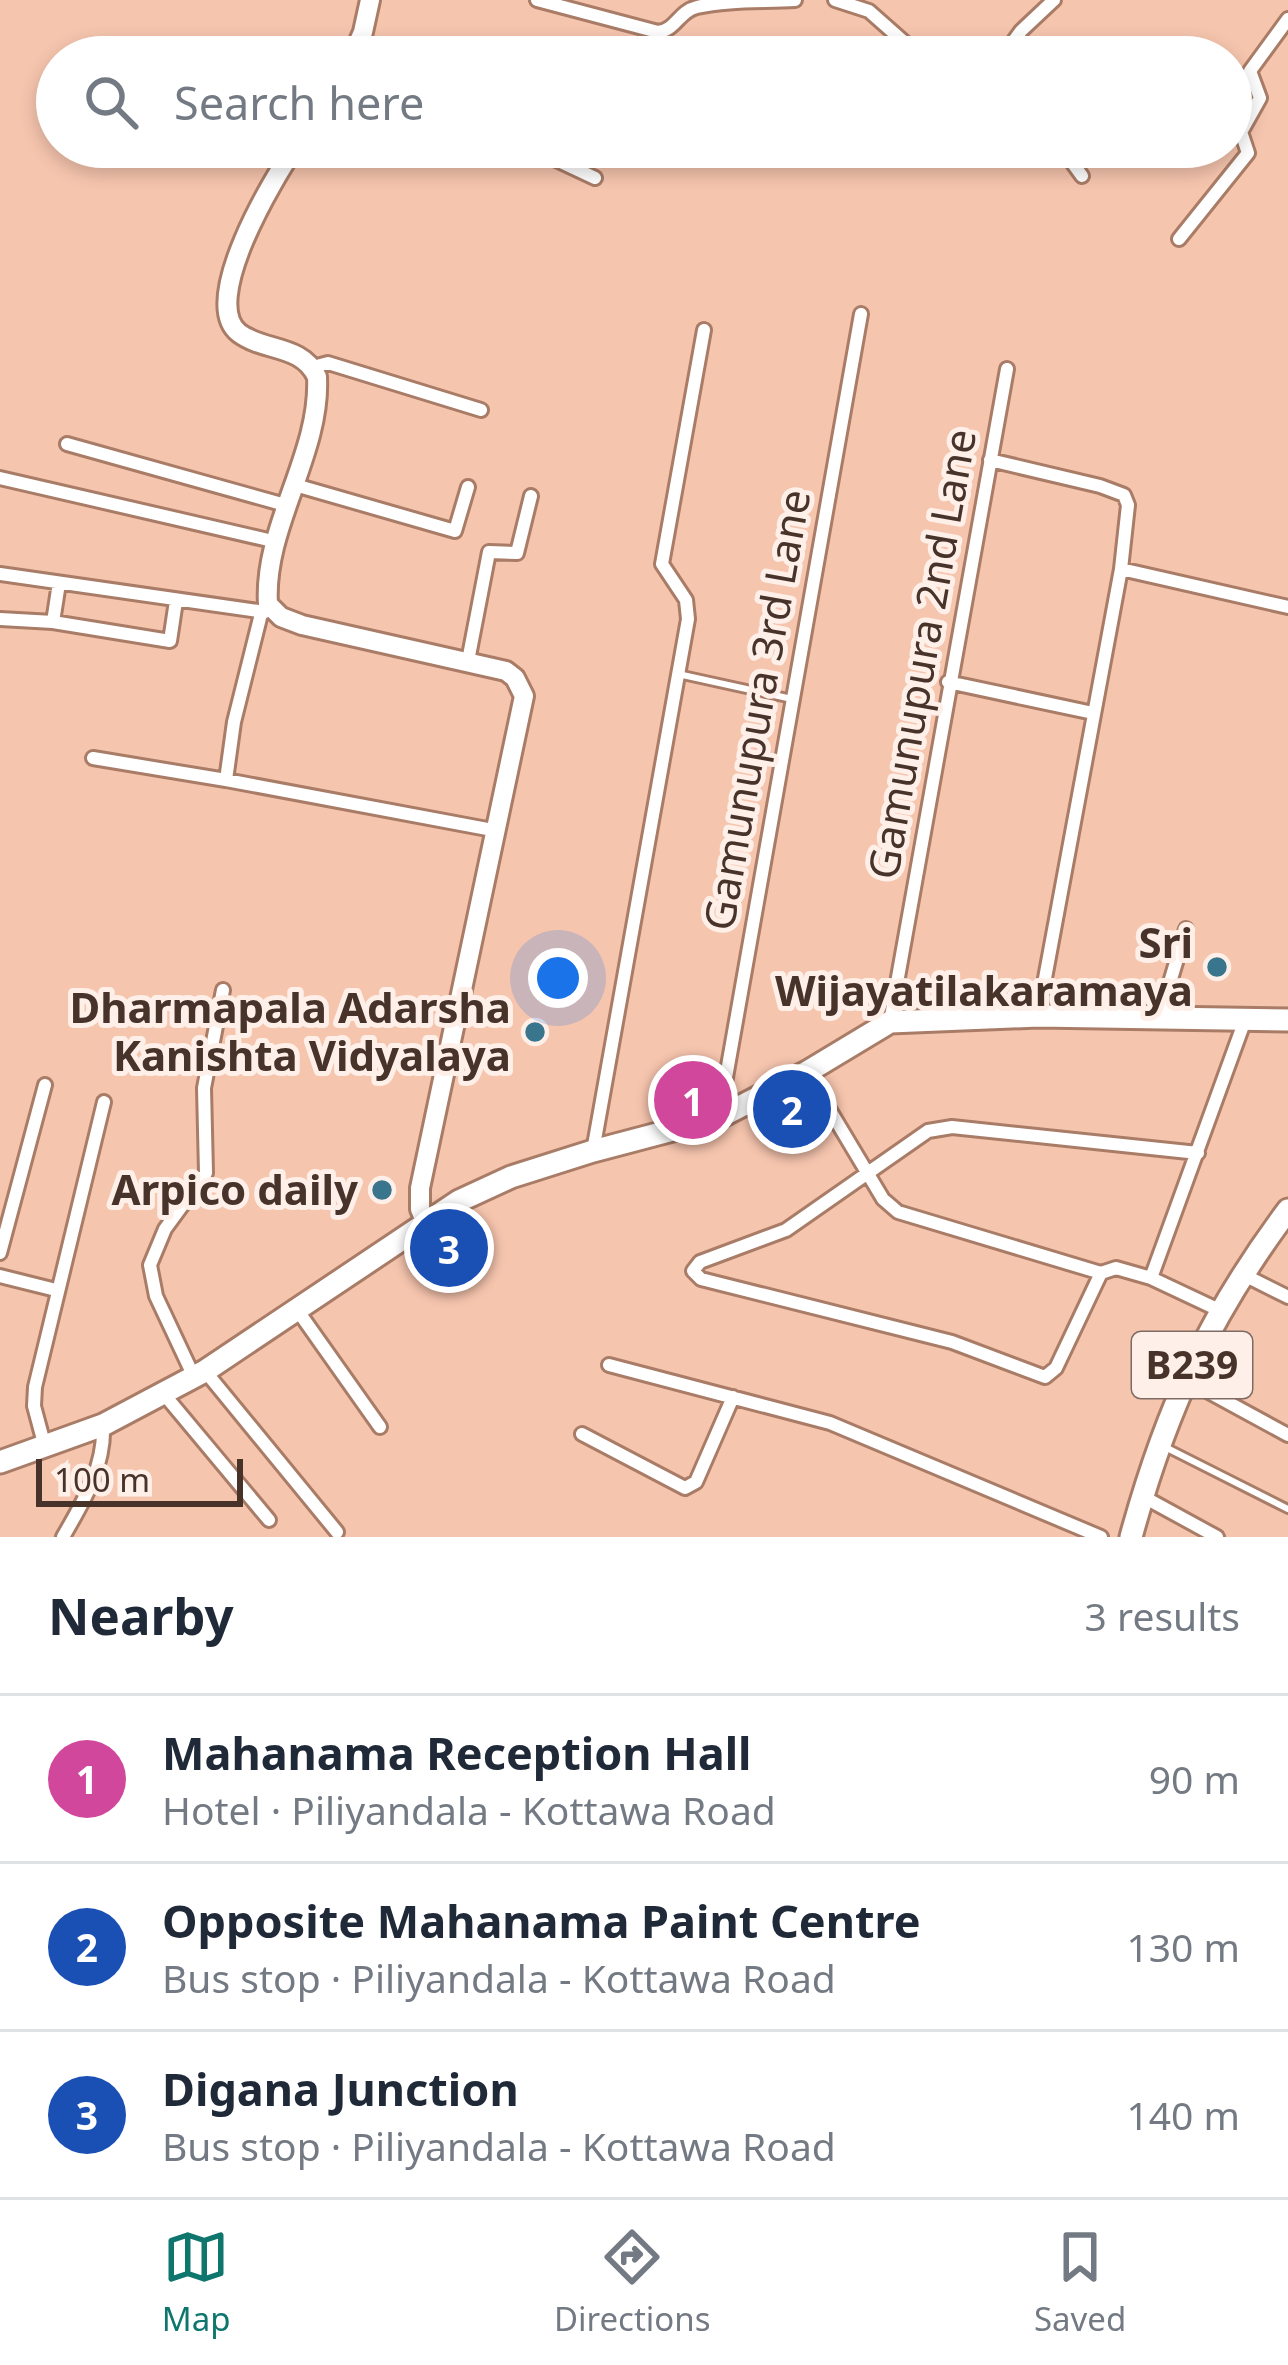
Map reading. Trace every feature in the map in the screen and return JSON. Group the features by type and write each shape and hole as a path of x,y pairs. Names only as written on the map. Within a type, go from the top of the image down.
{"main road":[{"path":"0,1462 103,1425 199,1374 425,1221 511,1177 718,1118 890,1022 1038,1016 1288,1020"},
{"name":"B239","path":"1131,1537 1159,1443 1185,1379 1241,1273 1288,1210"}],"street":[{"path":"361,36 370,0"},
{"path":"537,0 665,32 691,8 795,0"},
{"path":"836,0 869,11 897,36"},
{"path":"1017,36 1054,0"},
{"path":"1252,68 1288,20"},
{"path":"1252,76 1260,98 1252,112"},
{"path":"226,780 241,690 266,611 277,542 318,387 313,367 297,355 240,334 225,311 252,221 283,168"},
{"path":"574,168 595,178"},
{"path":"1076,168 1082,176"},
{"path":"1179,239 1236,168"},
{"name":"Gamunupura 3rd Lane","path":"718,1118 861,314"},
{"path":"593,1151 688,619 686,600 662,564 704,330"},
{"path":"313,367 328,363 481,410"},
{"name":"Gamunupura 2nd Lane","path":"890,1022 1007,369"},
{"path":"67,444 289,506"},
{"path":"990,460 1100,486 1124,495 1128,505 1121,569 1038,1016"},
{"path":"0,478 277,542"},
{"path":"295,485 455,531 468,487"},
{"path":"468,661 489,552 517,553 531,496"},
{"path":"1121,569 1288,608"},
{"path":"0,574 266,611 302,625 506,671 515,678 524,696 420,1188 425,1221"},
{"path":"53,622 58,583"},
{"path":"0,620 53,622 170,641 176,601"},
{"path":"948,682 1093,713"},
{"path":"93,758 498,830"},
{"path":"1160,1018 1186,928"},
{"path":"223,990 204,1088 206,1173 165,1228 150,1264 156,1296 199,1374 337,1532"},
{"path":"1151,1279 1245,1020"},
{"path":"807,1072 868,1176 898,1212 1101,1273 1116,1268 1219,1310"},
{"path":"0,1253 45,1085"},
{"path":"45,1447 34,1406 35,1387 104,1102"},
{"path":"1101,1273 1056,1368 1045,1377 952,1342 700,1279 693,1271 700,1262 786,1230 928,1131 952,1127 1198,1153"},
{"path":"1241,1273 1288,1297"},
{"path":"0,1276 56,1290"},
{"path":"298,1310 380,1427"},
{"path":"609,1365 830,1424 1101,1537"},
{"path":"1185,1379 1288,1435"},
{"path":"163,1394 269,1520"},
{"path":"582,1434 685,1488 696,1483 733,1397"},
{"path":"65,1536 95,1477 103,1425"},
{"path":"1142,1496 1217,1537"}],"lane":[{"path":"678,674 793,699"},
{"path":"1159,1443 1288,1509"}],"place":[{"name":"Sri Wijayatilakaramaya","path":"1217,967"},
{"name":"Dharmapala Adarsha Kanishta Vidyalaya","path":"535,1032"},
{"name":"Mahanama Reception Hall","path":"693,1100"},
{"name":"Opposite Mahanama Paint Centre","path":"792,1109"},
{"name":"Arpico daily","path":"382,1190"},
{"name":"Digana Junction","path":"449,1248"}]}
